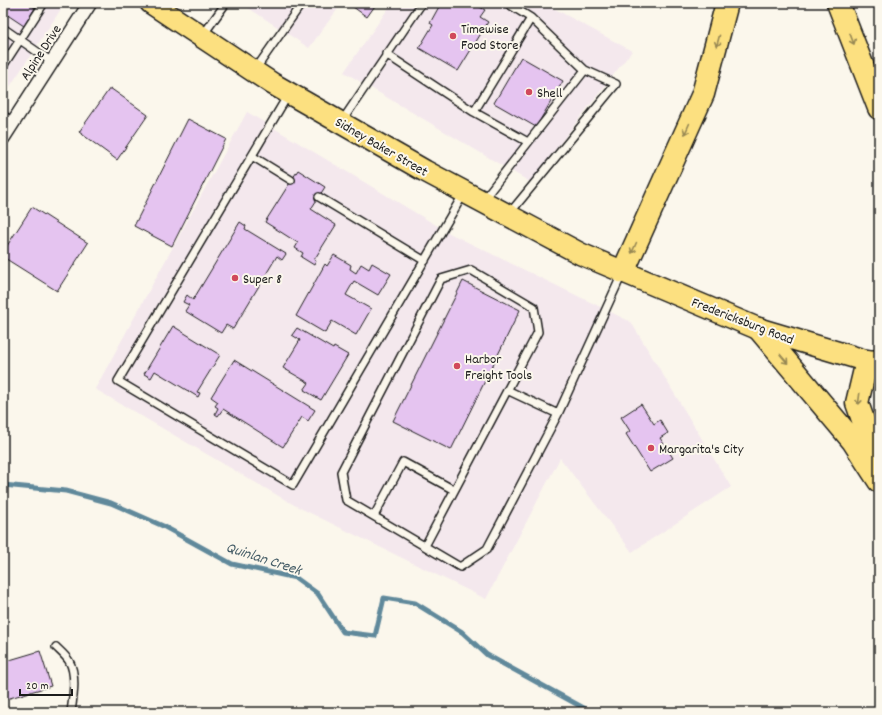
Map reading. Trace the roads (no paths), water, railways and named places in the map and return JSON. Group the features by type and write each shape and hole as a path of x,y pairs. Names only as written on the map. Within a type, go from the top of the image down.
{"highway":[{"path":"623,272 703,94 727,3"},
{"path":"838,3 879,108"},
{"path":"759,329 853,441 879,481"},
{"path":"875,364 857,403 879,466"}],"main road":[{"name":"Sidney Baker Street","path":"151,3 289,93 425,172 581,254 623,272"},
{"name":"Fredericksburg Road","path":"623,272 759,329 875,364"}],"street":[{"name":"Alpine Drive","path":"3,138 8,118 52,62 90,3"}],"lane":[{"path":"3,66 42,6 38,3"},
{"path":"202,37 226,3"},
{"path":"254,71 302,3"},
{"path":"340,123 422,3"},
{"path":"507,3 531,18 585,70 616,84 508,215"},
{"path":"474,112 531,18"},
{"path":"3,28 52,62"},
{"path":"386,54 474,112 528,142"},
{"path":"289,93 118,381 293,485 425,261 473,197 528,142 585,70"},
{"path":"252,156 292,180"},
{"path":"319,197 425,261"},
{"path":"425,546 538,332 534,307 471,270 441,279 341,472 346,500 460,567 487,549 558,414 623,272"},
{"path":"507,390 558,414"},
{"path":"374,516 403,462 454,490"},
{"path":"56,647 69,660 73,670 74,696 71,712"}],"waterway":[{"name":"Quinlan Creek","path":"3,485 66,491 111,503 163,526 232,564 296,578 318,594 343,632 375,636 384,598 415,603 462,632 487,655 591,712"}],"place":[{"name":"Timewise Food Store","path":"453,36"},
{"name":"Shell","path":"529,92"},
{"name":"Super 8","path":"235,278"},
{"name":"Harbor Freight Tools","path":"457,366"},
{"name":"Margarita's City","path":"651,448"}]}
